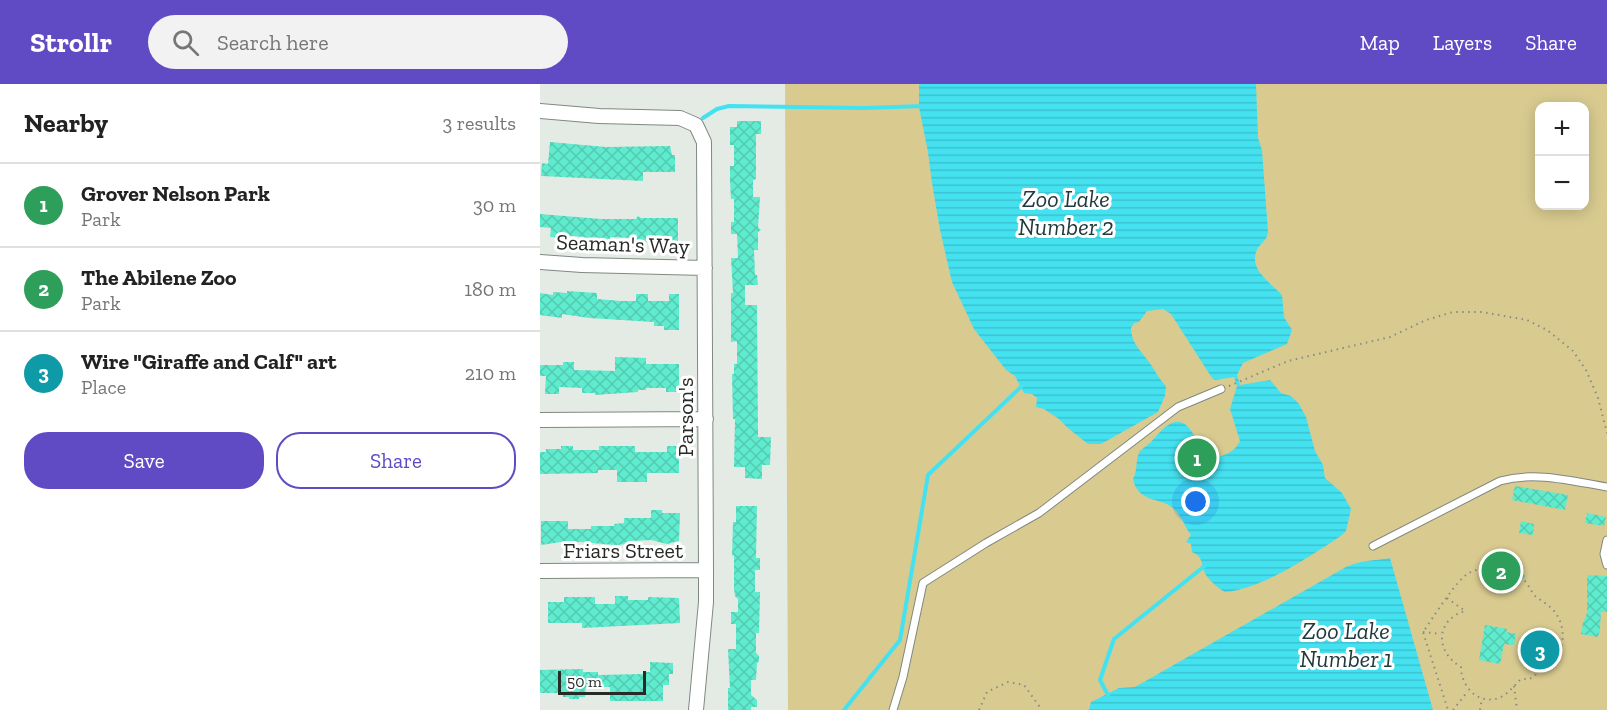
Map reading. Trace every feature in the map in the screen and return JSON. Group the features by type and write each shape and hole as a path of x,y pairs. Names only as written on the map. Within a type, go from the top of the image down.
{"street":[{"name":"Parson's","path":"540,111 599,116 680,118 696,125 704,142 706,602 696,710"},
{"name":"Seaman's Way","path":"540,262 705,268"},
{"path":"540,420 706,419"},
{"name":"Friars Street","path":"540,571 706,570"}],"lane":[{"path":"893,710 903,677 923,583 1039,513 1178,407 1224,388"},
{"path":"1373,546 1500,482 1514,478 1544,476 1607,488"},
{"path":"1607,540 1604,554 1607,565"}],"path":[{"path":"1224,388 1288,361 1390,337 1426,320 1453,312 1482,312 1527,320 1547,330 1573,351 1586,370 1598,398 1607,433"},
{"path":"1423,632 1447,598 1464,577 1478,569 1496,567 1513,571 1532,593 1557,614 1563,636 1560,650 1548,655 1542,661 1537,674 1531,679 1521,679 1497,698 1482,698 1468,690 1462,680 1461,667 1444,651 1442,634 1451,617 1465,611 1447,598"},
{"path":"1423,632 1442,634"},
{"path":"1423,632 1448,710"},
{"path":"979,710 987,692 1008,682 1024,685 1042,710"},
{"path":"1514,685 1516,710"},
{"path":"1453,710 1468,690"},
{"path":"1480,710 1482,698"}],"shaded area":[{"path":"785,84 1607,84 1607,710 788,710"}],"water":[{"name":"Zoo Lake Number 2","path":"919,84 1256,84 1258,138 1262,150 1268,232 1257,249 1255,259 1259,271 1282,295 1284,317 1292,330 1287,344 1243,363 1237,375 1240,385 1270,380 1281,393 1291,396 1299,404 1306,417 1315,451 1323,465 1325,478 1342,493 1351,509 1346,531 1342,535 1270,578 1239,590 1225,592 1207,577 1200,558 1192,552 1191,544 1186,542 1191,535 1181,517 1168,505 1144,496 1136,487 1133,479 1140,451 1165,427 1175,422 1186,425 1202,450 1211,458 1228,453 1235,448 1240,441 1230,409 1237,386 1234,377 1215,380 1212,378 1171,314 1163,309 1147,311 1131,328 1137,346 1166,386 1165,396 1158,412 1101,444 1088,444 1059,419 1044,409 1036,407 1037,398 1032,394 1024,393 1015,376 1006,370 974,329 952,282 940,230 919,107"},
{"name":"Zoo Lake Number 1","path":"1390,558 1433,710 1089,710 1091,702 1119,688 1135,687 1346,567"}],"building":[{"path":"737,121 761,121 761,134 756,134 756,179 753,180 753,197 760,197 758,227 761,230 758,232 758,250 754,250 755,275 757,275 758,285 745,285 745,305 757,305 758,437 771,437 770,465 762,465 762,479 745,478 745,467 734,467 735,419 733,419 732,374 734,374 734,364 737,364 737,341 731,342 731,293 733,293 731,258 738,258 737,234 731,234 731,222 734,222 734,199 731,199 730,166 734,166 734,145 730,145 730,127 737,127"},
{"path":"550,142 606,147 670,146 672,155 675,155 675,172 643,172 643,181 541,176 542,163 548,164"},
{"path":"540,214 601,219 636,219 638,216 641,218 678,218 678,242 632,242 632,238 610,237 610,239 584,240 584,237 563,235 562,238 550,237 551,228 540,227"},
{"path":"567,291 597,293 597,299 621,301 636,301 636,294 648,294 648,301 669,301 669,294 679,294 679,330 664,330 664,326 654,326 654,322 562,314 562,318 540,315 540,293 553,295 553,292 567,293"},
{"path":"615,357 646,358 646,364 679,364 679,392 666,392 666,388 646,388 638,392 595,395 595,393 582,393 582,388 559,387 559,394 545,394 546,376 540,376 540,365 563,365 563,362 574,362 574,370 615,371"},
{"path":"561,446 573,446 573,450 599,450 599,446 635,446 635,452 667,452 667,446 679,446 679,473 647,473 647,482 617,482 617,470 598,470 598,473 540,474 540,452 546,452 546,449 561,449"},
{"path":"1515,486 1568,495 1565,510 1512,500"},
{"path":"736,506 757,506 756,558 760,558 760,570 755,570 755,592 760,592 759,633 756,633 756,653 759,661 756,680 751,680 751,695 757,700 757,707 751,707 751,710 728,710 728,688 730,688 728,649 736,649 736,624 731,624 731,612 738,612 738,599 734,588 734,555 732,556"},
{"path":"651,510 662,510 662,513 680,513 679,541 667,544 651,540 630,541 630,544 615,545 568,541 541,545 541,521 568,521 568,529 591,529 591,526 615,526 614,524 624,523 624,518 651,518"},
{"path":"1587,513 1606,517 1604,526 1585,523"},
{"path":"1521,521 1534,524 1533,535 1519,533"},
{"path":"1517,568 1525,576 1510,593 1502,586"},
{"path":"1587,575 1607,576 1607,612 1601,612 1598,637 1581,634 1587,613"},
{"path":"615,596 628,596 628,600 648,600 648,597 679,598 680,623 582,628 582,623 548,623 548,602 564,602 564,597 595,597 595,604 615,604"},
{"path":"1485,625 1507,629 1506,632 1516,634 1514,645 1504,644 1500,664 1479,660"},
{"path":"650,662 673,663 673,674 669,674 669,685 663,685 663,701 610,701 610,687 586,687 585,697 579,697 579,699 563,697 563,693 540,693 540,670 583,669 583,672 598,672 598,675 643,674 643,672 650,672"}],"waterway":[{"path":"703,118 717,109 729,106 864,108 924,106"},
{"path":"844,710 900,640 928,475 1024,384"},
{"path":"1109,697 1100,680 1114,639 1207,564"}],"place":[{"name":"Grover Nelson Park","path":"1197,458"},
{"name":"The Abilene Zoo","path":"1501,571"},
{"name":"Wire \"Giraffe and Calf\" art","path":"1540,650"}]}
